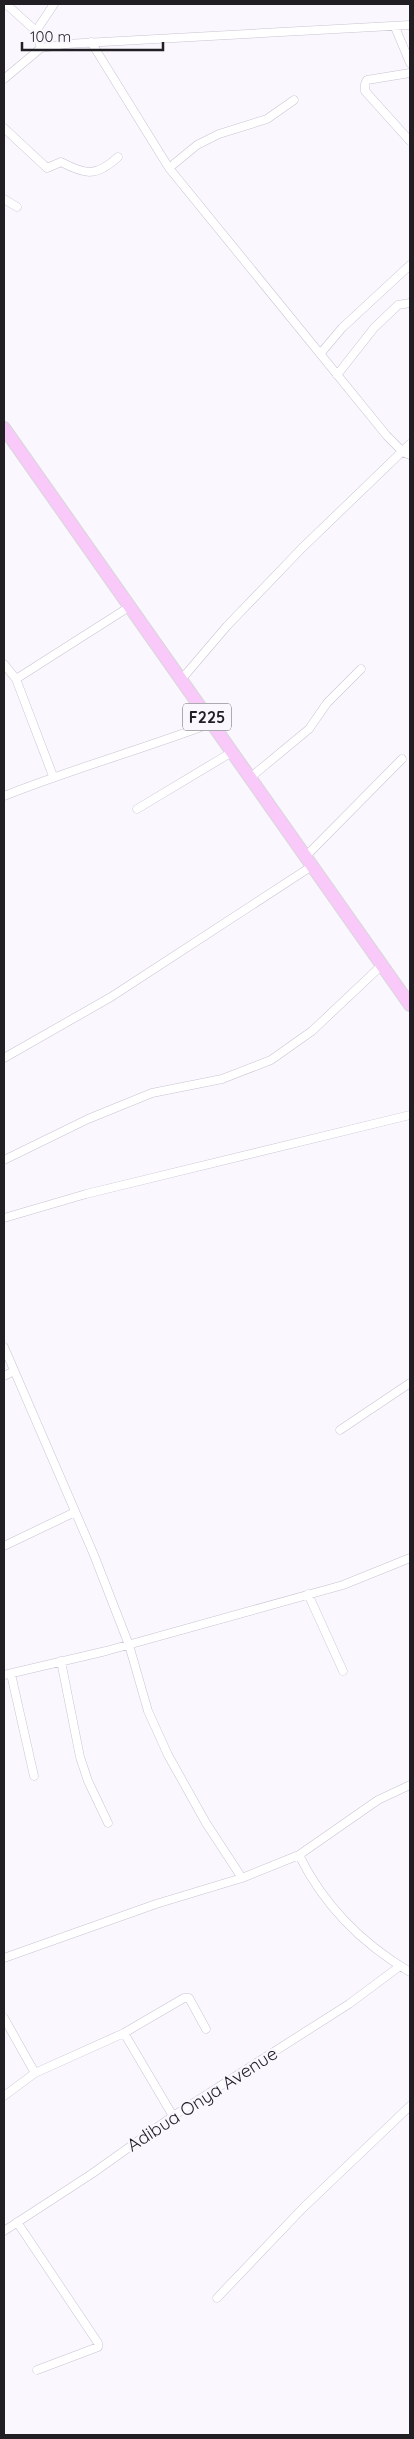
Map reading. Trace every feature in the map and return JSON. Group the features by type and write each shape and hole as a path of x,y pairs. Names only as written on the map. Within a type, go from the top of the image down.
{"main road":[{"name":"F225","path":"6,435 180,681 251,777 410,1005"}],"street":[{"path":"6,4 36,31 41,48"},
{"path":"36,31 54,4"},
{"path":"4,79 41,48 92,42 410,25"},
{"path":"395,27 410,63"},
{"path":"92,42 170,168 337,375 406,453"},
{"path":"410,73 367,80 364,84 365,91 410,141"},
{"path":"170,168 197,145 219,134 267,119 294,100"},
{"path":"4,128 18,138 47,168 61,162 77,172 88,173 104,170 118,157"},
{"path":"4,199 17,207"},
{"path":"320,354 342,328 410,265"},
{"path":"337,375 374,328 398,305 410,303"},
{"path":"180,681 227,626 302,548 406,453 410,444"},
{"path":"16,680 129,607"},
{"path":"4,664 16,680 53,776"},
{"path":"251,777 310,728 327,703 361,670"},
{"path":"4,796 53,776 93,765 212,723"},
{"path":"137,809 232,752"},
{"path":"4,1058 111,997 309,861 402,759"},
{"path":"4,1160 88,1120 152,1093 222,1079 271,1060 312,1030 382,965"},
{"path":"4,1218 86,1194 410,1115"},
{"path":"4,1347 129,1644 148,1711 168,1755 206,1823 242,1878"},
{"path":"4,1376 14,1371"},
{"path":"340,1430 410,1384"},
{"path":"4,1546 75,1512"},
{"path":"34,1776 7,1674 129,1644 343,1585 410,1558"},
{"path":"308,1594 342,1672"},
{"path":"61,1661 80,1757 88,1781 108,1823"},
{"path":"4,1958 156,1904 242,1878 298,1855 378,1800 410,1785"},
{"path":"298,1855 312,1882 330,1906 356,1932 410,1972"},
{"name":"Adibua Onya Avenue","path":"4,2231 94,2173 173,2116 349,2004 400,1966"},
{"path":"4,2096 35,2073 124,2033 184,1998 189,1998 206,2029"},
{"path":"4,2018 35,2073"},
{"path":"124,2033 173,2116"},
{"path":"217,2298 302,2208 410,2106"},
{"path":"17,2222 98,2343 98,2347 37,2370"}]}
